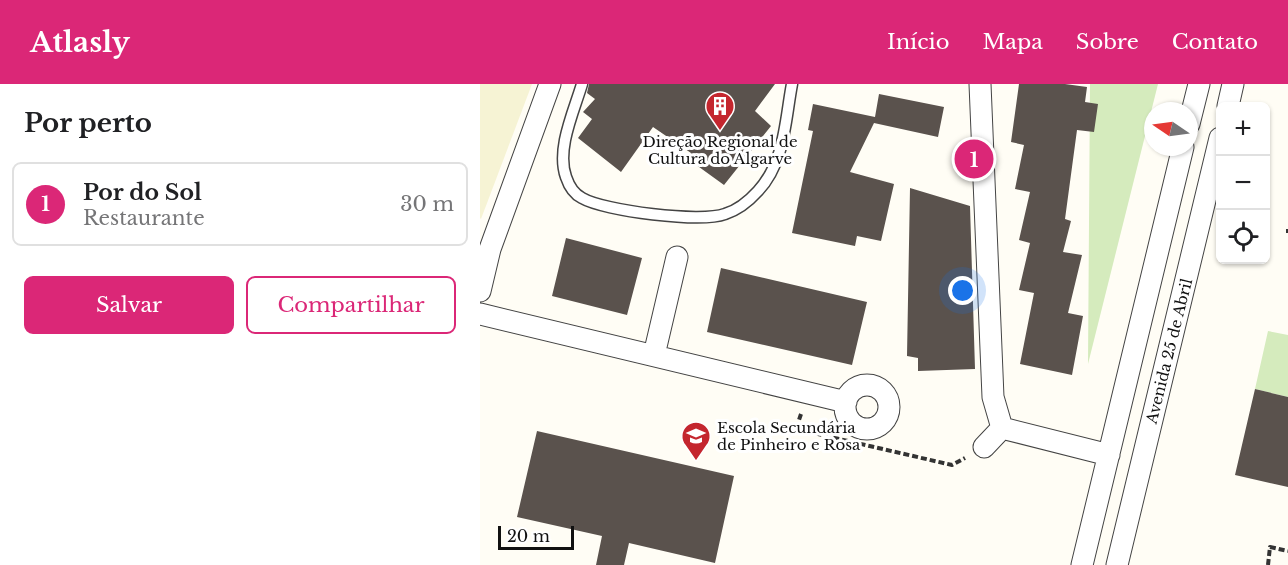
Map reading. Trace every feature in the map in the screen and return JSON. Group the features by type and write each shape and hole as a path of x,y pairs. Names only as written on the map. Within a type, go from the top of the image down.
{"street":[{"path":"480,291 490,249 550,84"},
{"path":"980,84 993,397 1002,428"},
{"path":"1194,102 1199,84"},
{"path":"1229,102 1233,84"},
{"path":"1082,565 1182,156"},
{"name":"Avenida 25 de Abril","path":"1117,565 1217,156"},
{"path":"654,356 677,257"},
{"path":"480,314 846,402"},
{"path":"984,447 1002,428"},
{"path":"1002,428 1109,455"}],"lane":[{"path":"582,84 564,154 564,174 572,190 588,201 607,207 694,218 724,215 739,208 758,191 769,176 779,155 792,84"}],"path":[{"path":"806,393 796,429 952,465 984,447"},
{"path":"1268,565 1270,547 1288,551"}],"shaded area":[{"path":"480,84 532,84 481,219 480,218"}],"green space":[{"path":"1090,84 1158,84 1154,102 1144,102 1144,140 1088,364"},
{"path":"1268,331 1288,335 1288,397 1255,389"}],"building":[{"name":"Direção Regional de Cultura do Algarve","path":"589,84 775,84 755,111 771,126 724,185 688,159 691,153 653,127 621,172 578,138 592,119 583,112 595,99 587,93"},
{"path":"1019,84 1065,84 1087,87 1085,102 1098,104 1094,132 1077,130 1065,219 1071,221 1063,252 1082,255 1068,313 1083,316 1072,375 1020,364 1034,293 1019,290 1030,243 1019,240 1030,192 1015,189 1024,145 1011,142"},
{"path":"879,94 944,107 938,137 874,123 850,172 894,184 881,241 857,236 855,246 792,233 813,131 808,130 813,104 875,117"},
{"path":"910,188 970,206 975,369 918,371 918,358 907,356"},
{"path":"566,238 642,258 627,315 552,296"},
{"path":"721,268 867,302 852,365 707,332"},
{"path":"1255,389 1288,397 1288,487 1235,475"},
{"path":"537,431 734,476 715,563 629,543 624,565 596,565 602,536 517,517"}],"place":[{"name":"Direção Regional de Cultura do Algarve","path":"720,132"},
{"name":"Por do Sol","path":"974,159"},
{"name":"Escola Secundária de Pinheiro e Rosa","path":"696,462"}]}
